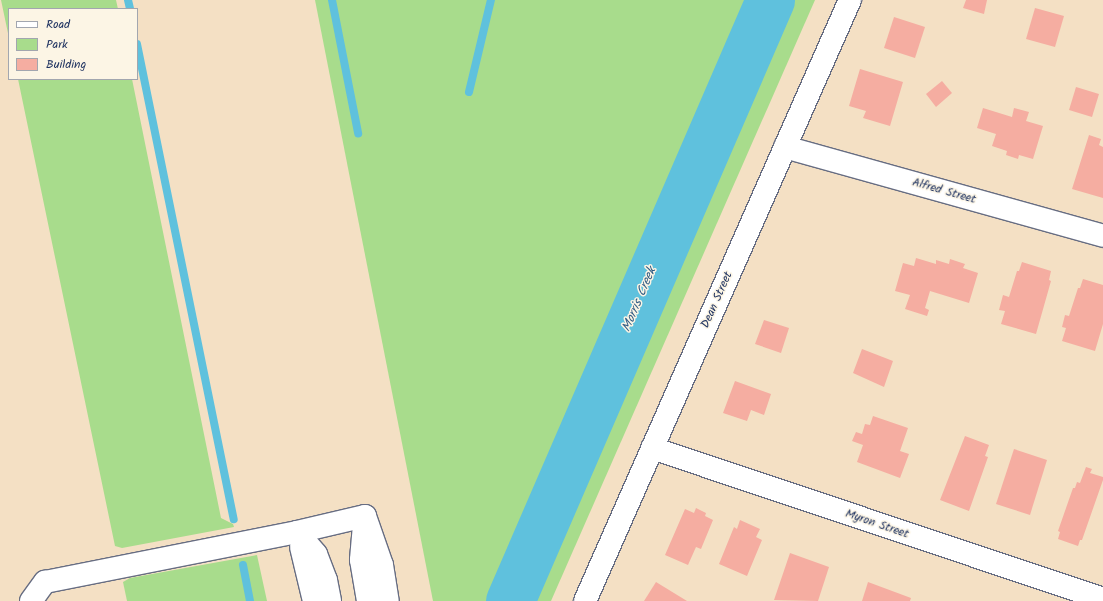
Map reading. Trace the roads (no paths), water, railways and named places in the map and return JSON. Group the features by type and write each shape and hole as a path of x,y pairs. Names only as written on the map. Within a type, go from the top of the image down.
{"street":[{"name":"Dean Street","path":"584,601 850,0"},
{"name":"Alfred Street","path":"785,147 1103,236"},
{"name":"Myron Street","path":"652,448 1103,600"},
{"path":"31,601 45,582 297,532 365,516"},
{"path":"365,516 361,560 368,601"},
{"path":"365,516 382,565 388,601"},
{"path":"297,532 314,601"},
{"path":"297,532 316,554 326,580 330,601"}],"waterway":[{"path":"128,0 130,8"},
{"path":"332,0 358,133"},
{"path":"469,92 491,0"},
{"name":"Morris Creek","path":"510,601 770,0"},
{"path":"138,49 234,519"},
{"path":"243,565 250,601"}]}
